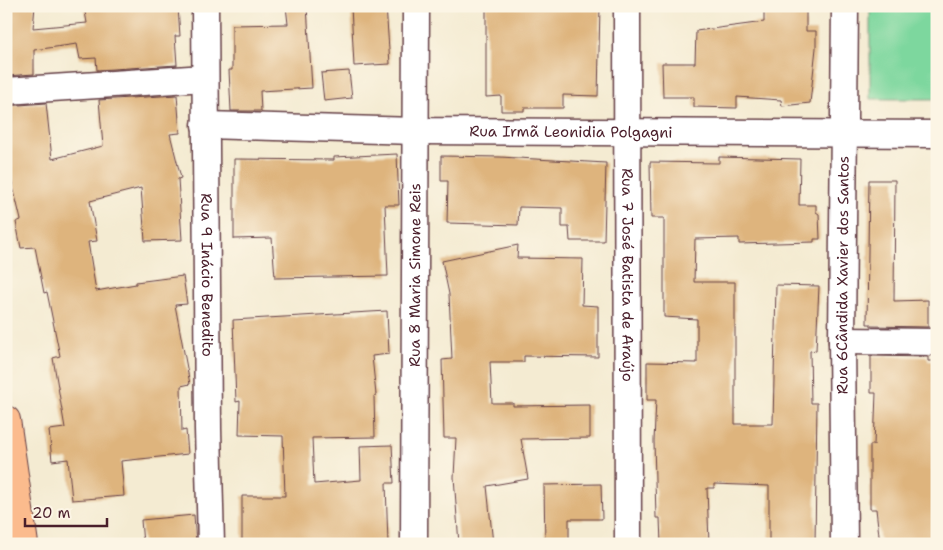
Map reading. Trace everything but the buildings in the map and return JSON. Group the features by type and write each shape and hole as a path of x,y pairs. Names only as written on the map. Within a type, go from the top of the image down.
{"main road":[{"path":"6,420 10,478 24,544"}],"street":[{"name":"Rua 9 Inácio Benedito","path":"205,6 211,544"},
{"name":"Rua 8 Maria Simone Reis","path":"414,544 416,6"},
{"name":"Rua 7 José Batista de Araújo","path":"627,6 628,544"},
{"name":"Rua 6Cândida Xavier dos Santos","path":"844,544 842,341 846,135 845,6"},
{"path":"6,91 205,78"},
{"name":"Rua Irmã Leonidia Polgagni","path":"205,125 416,131 846,135 937,134"},
{"path":"842,341 937,342"}],"green space":[{"path":"870,6 937,6 937,99 870,99"}]}
